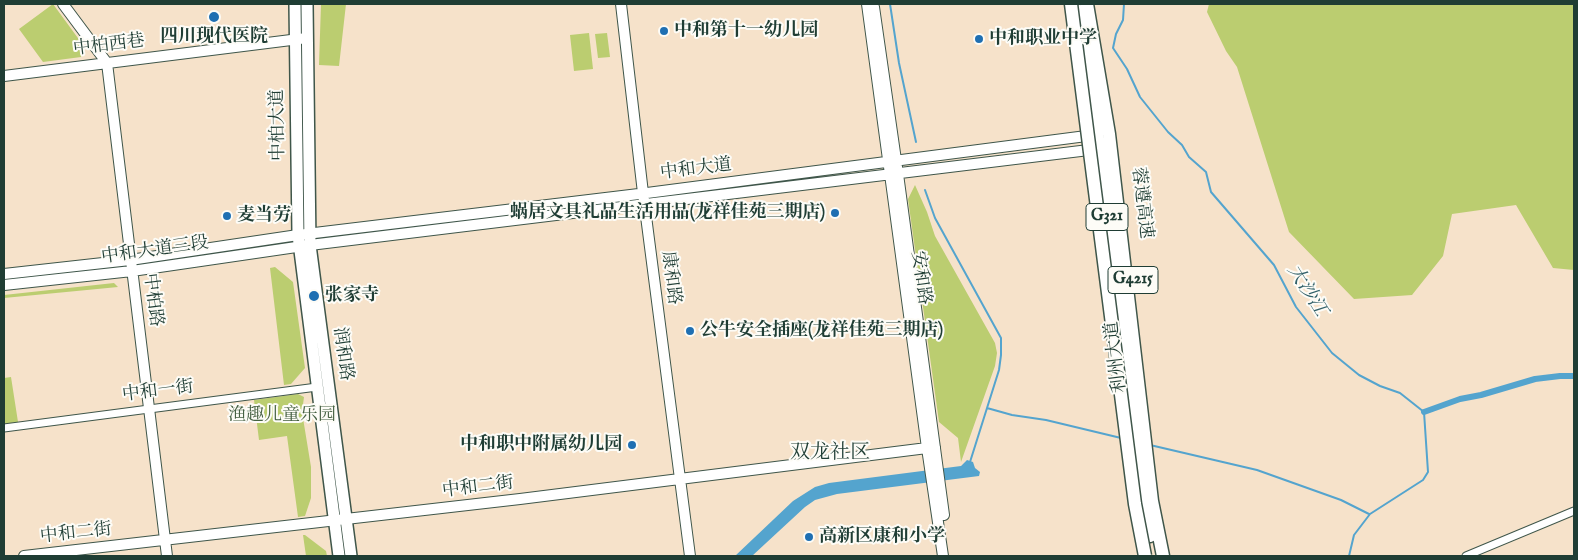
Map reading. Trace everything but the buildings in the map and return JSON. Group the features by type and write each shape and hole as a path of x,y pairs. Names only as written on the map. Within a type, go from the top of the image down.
{"highway":[{"name":"G4215","path":"1071,4 1135,504 1145,556"},
{"name":"利州大道","path":"1079,4 1142,459 1163,556"},
{"name":"利州大道","path":"1087,4 1109,134 1138,429"},
{"name":"蓉遵高速","path":"1094,4 1117,153 1158,492 1170,556"},
{"name":"利州大道","path":"1142,459 1143,502 1154,556"}],"main road":[{"name":"中柏大道","path":"295,4 301,38 304,240"},
{"name":"中柏大道","path":"301,38 307,4"},
{"name":"润和路","path":"304,240 317,387 341,523 351,556"},
{"name":"润和路","path":"304,240 341,523 339,556"}],"street":[{"path":"62,4 108,63"},
{"name":"康和路","path":"621,4 690,556"},
{"name":"安和路","path":"867,4 894,175 935,471 943,556"},
{"name":"安和路","path":"874,4 892,162"},
{"name":"中柏西巷","path":"4,76 301,38"},
{"name":"中柏路","path":"108,63 130,260 167,556"},
{"name":"中和大道","path":"644,199 892,162 1097,135"},
{"name":"中和大道","path":"304,240 644,199 894,175 1099,149"},
{"name":"中和大道三段","path":"4,274 304,240"},
{"name":"中和大道三段","path":"4,285 132,271 304,240"},
{"name":"中和一街","path":"4,428 317,387"},
{"name":"中和二街","path":"24,556 166,543 341,523 932,450"},
{"name":"安和路","path":"937,489 950,556"},
{"path":"1466,556 1574,511"},
{"name":"中和二街","path":"79,556 166,543"}],"green space":[{"path":"53,4 83,45 81,57 43,62 19,29"},
{"path":"321,4 346,4 339,66 319,65"},
{"path":"1209,4 1574,4 1574,270 1553,268 1516,205 1452,214 1443,256 1412,295 1354,299 1289,232 1237,67 1226,51 1207,12"},
{"path":"589,33 593,69 574,71 570,35"},
{"path":"607,33 610,57 598,58 595,34"},
{"path":"915,185 935,236 995,343 997,353 995,366 961,462 958,438 939,422 908,199"},
{"path":"275,267 293,282 305,368 291,384 284,385 270,268"},
{"path":"114,283 118,287 4,298 4,295"},
{"path":"11,377 18,422 4,424 4,378"},
{"name":"渔趣儿童乐园","path":"298,394 304,397 302,412 311,467 311,498 305,516 298,517 287,436 259,440 254,400"},
{"path":"303,535 326,551 327,556 306,556"}],"water":[{"path":"967,460 973,462 975,468 980,472 979,476 837,494 815,500 752,556 735,556 793,501 815,487 829,483 961,466"}],"waterway":[{"path":"890,4 899,63 916,142"},
{"name":"大沙江","path":"1124,4 1123,20 1116,34 1113,48 1127,69 1140,97 1168,132 1182,145 1189,157 1206,172 1211,192 1274,265 1296,307 1332,353 1359,375 1380,386 1400,393 1424,412 1428,472 1423,480 1370,514 1354,535 1349,556"},
{"path":"925,190 935,218 1001,338 999,370 970,462"},
{"path":"1424,412 1460,399 1481,395 1535,379 1574,376"},
{"path":"987,408 1121,438"},
{"path":"1150,445 1257,470 1341,500 1369,514"}],"place":[{"name":"四川现代医院","path":"214,17"},
{"name":"中和第十一幼儿园","path":"664,31"},
{"name":"中和职业中学","path":"979,39"},
{"name":"蜗居文具礼品生活用品(龙祥佳苑三期店)","path":"835,213"},
{"name":"麦当劳","path":"227,216"},
{"name":"张家寺","path":"314,296"},
{"name":"公牛安全插座(龙祥佳苑三期店)","path":"690,331"},
{"name":"中和职中附属幼儿园","path":"632,445"},
{"name":"高新区康和小学","path":"809,537"}],"district":[{"name":"双龙社区","path":"830,454"}]}
